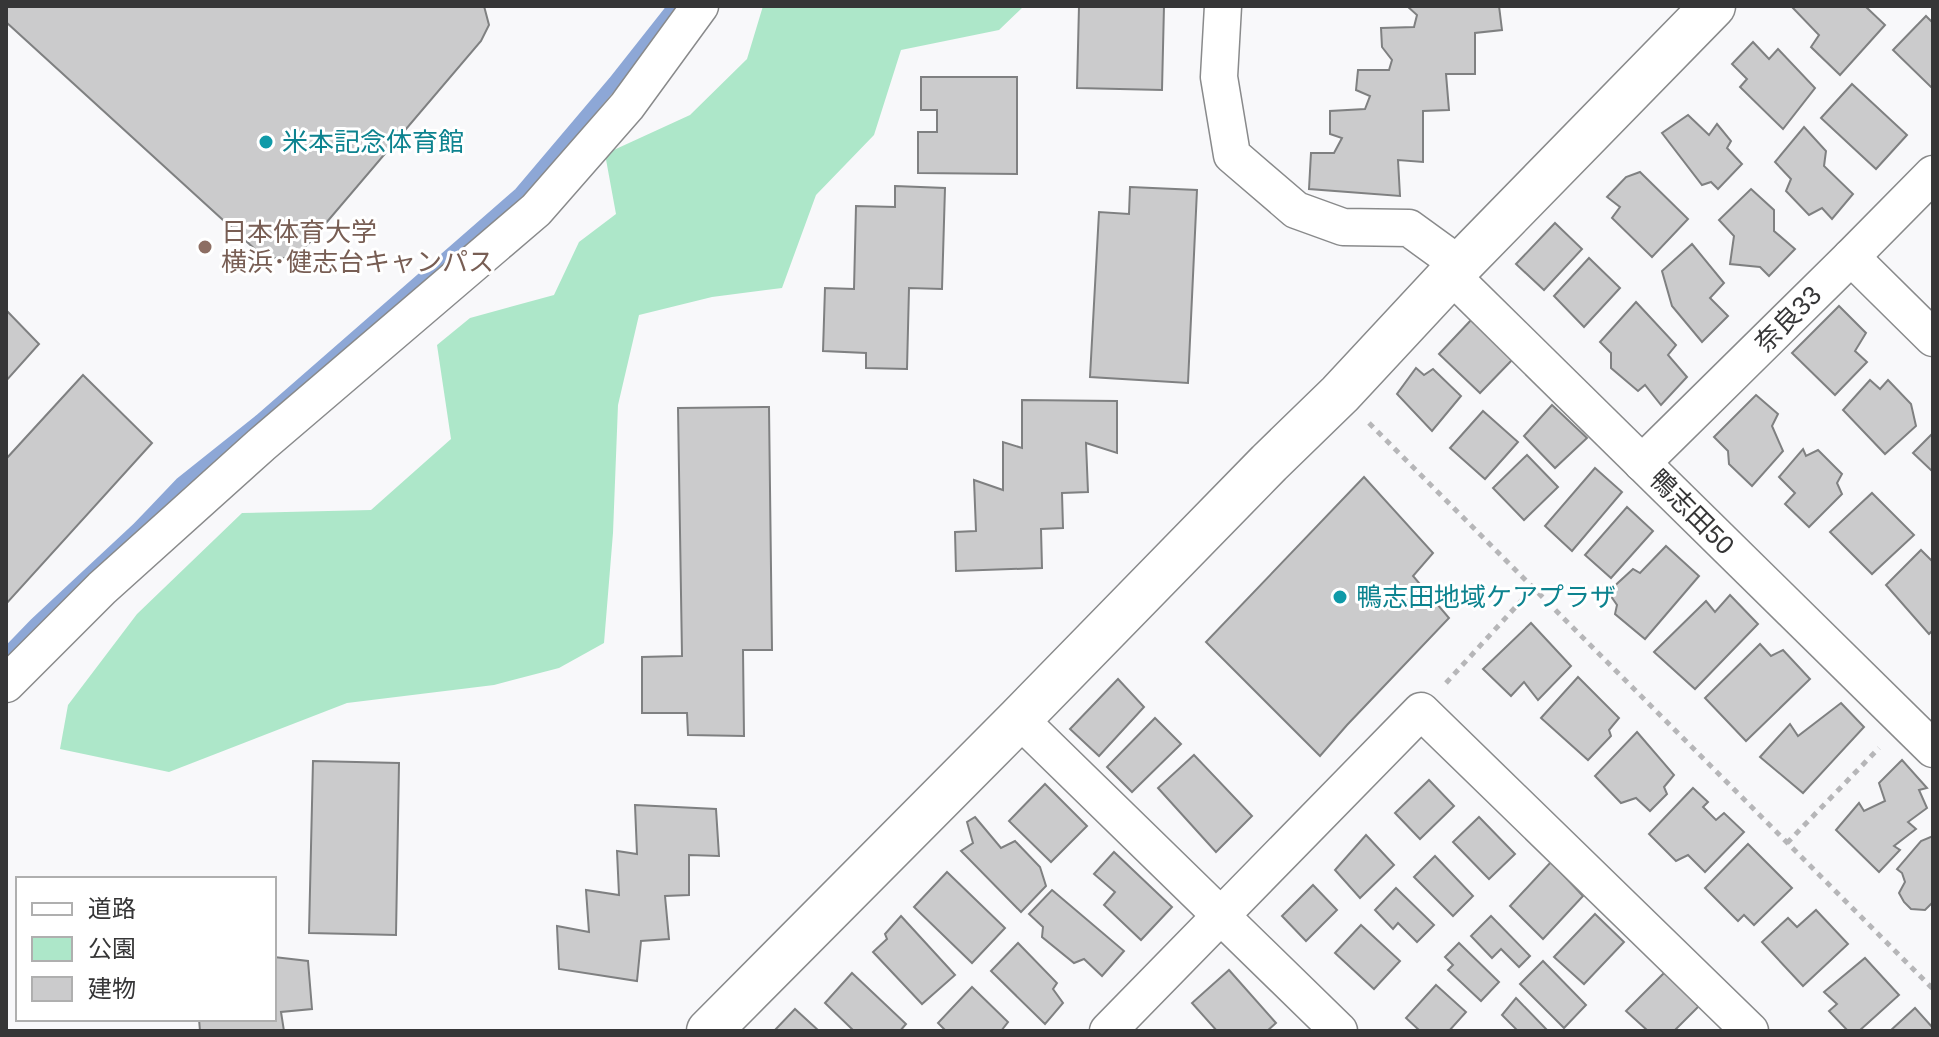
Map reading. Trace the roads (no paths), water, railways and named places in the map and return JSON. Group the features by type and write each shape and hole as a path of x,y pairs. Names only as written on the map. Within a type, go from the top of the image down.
{"street":[{"path":"6,684 102,588 238,466 536,210 627,106 700,6"},
{"name":"鴨志田50","path":"1223,6 1219,77 1232,155 1296,210 1343,227 1409,228 1455,270 1642,463 1933,749"},
{"path":"709,1031 1340,394 1455,270 1713,6"},
{"name":"奈良33","path":"1642,463 1933,174"},
{"path":"1851,257 1933,338"},
{"path":"1108,1031 1421,711 1750,1031"},
{"path":"1019,719 1339,1031"}],"waterway":[{"path":"6,654 181,483 260,420 520,193 674,6"}],"place":[{"name":"米本記念体育館","path":"266,142"},
{"name":"日本体育大学 横浜･健志台キャンパス","path":"205,247"},
{"name":"鴨志田地域ケアプラザ","path":"1340,597"}]}
